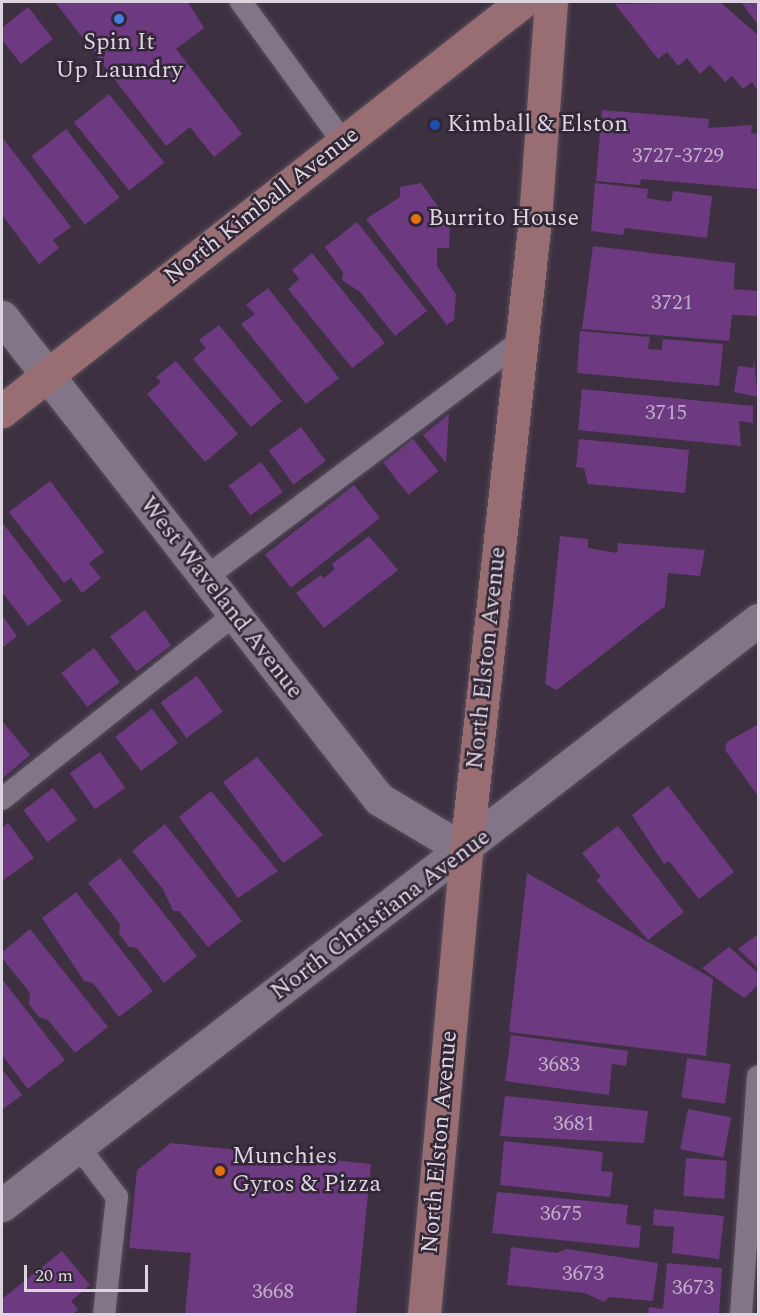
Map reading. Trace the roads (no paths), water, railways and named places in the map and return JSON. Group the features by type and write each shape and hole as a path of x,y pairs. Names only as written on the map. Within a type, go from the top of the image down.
{"main road":[{"name":"North Kimball Avenue","path":"2,411 522,2"},
{"name":"North Elston Avenue","path":"424,1314 466,851 522,340 551,2"}],"street":[{"name":"West Waveland Avenue","path":"2,317 379,799 466,851"},
{"name":"North Christiana Avenue","path":"2,1205 466,851 759,620"}],"lane":[{"path":"242,2 343,142"},
{"path":"205,578 522,340"},
{"path":"2,799 234,615"},
{"path":"741,1314 759,1077"},
{"path":"78,1146 117,1197 104,1314"}],"place":[{"name":"Spin It Up Laundry","path":"119,19"},
{"name":"Kimball & Elston","path":"435,125"},
{"name":"Burrito House","path":"416,219"},
{"name":"Munchies Gyros & Pizza","path":"220,1171"}]}
